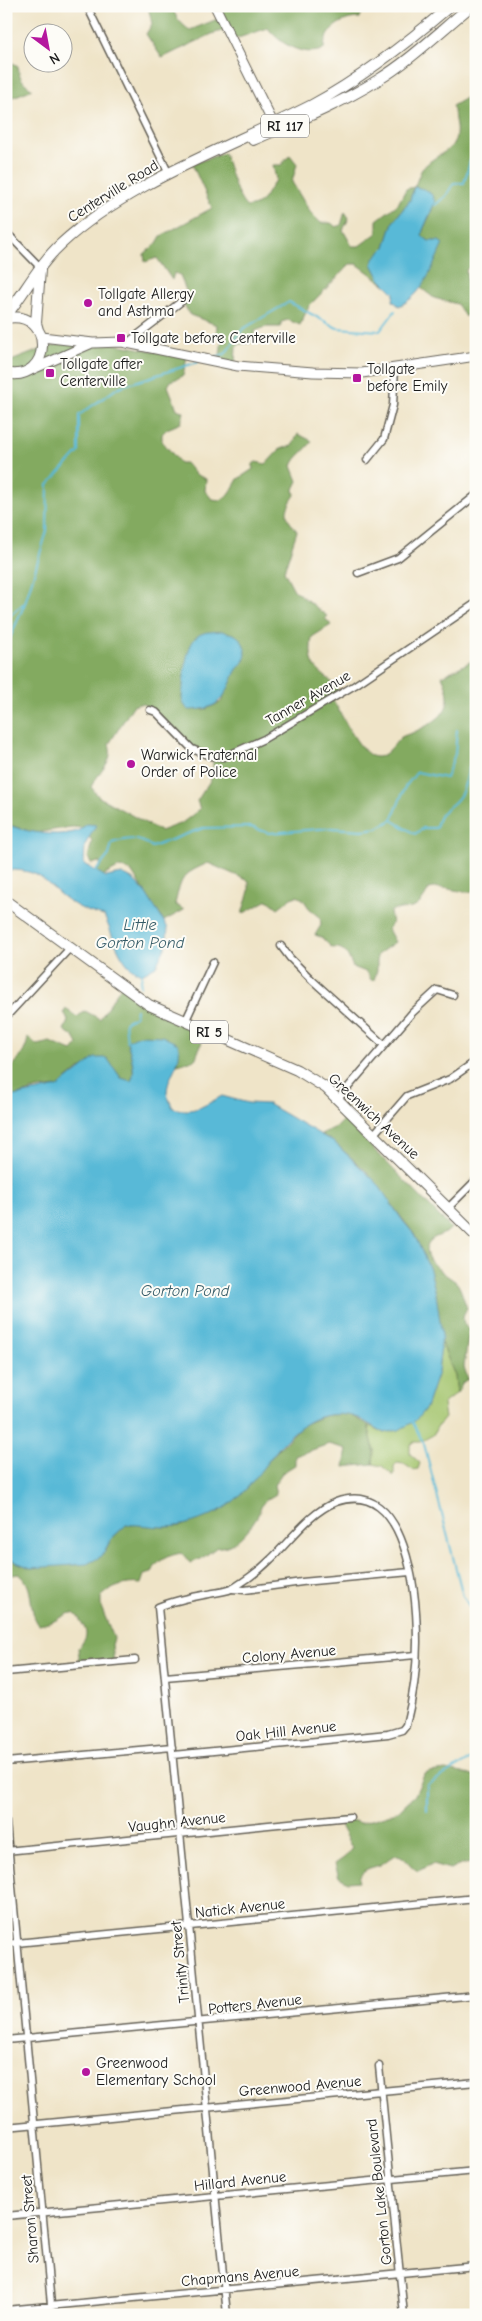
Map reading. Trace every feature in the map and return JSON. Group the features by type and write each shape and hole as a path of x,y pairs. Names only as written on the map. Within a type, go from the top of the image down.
{"main road":[{"path":"215,6 275,127"},
{"name":"Centerville Road","path":"275,127 361,77 450,6"},
{"name":"Centerville Road","path":"6,317 40,267 59,245 77,230 123,199 184,167 353,94 401,64 471,6"},
{"path":"399,47 409,57"},
{"path":"390,54 401,64"},
{"path":"6,374 23,373 36,365 41,356 43,347 36,323 40,267"},
{"path":"6,317 24,319 32,323 40,334 93,343 127,343 249,367 355,373 476,356"},
{"path":"6,379 93,343"},
{"name":"Greenwich Avenue","path":"6,901 149,1005 298,1070 326,1088 476,1236"}],"street":[{"path":"87,6 169,174"},
{"path":"6,232 40,267"},
{"path":"127,343 182,301"},
{"path":"367,460 384,439 393,405 395,368"},
{"path":"358,573 398,558 476,495"},
{"name":"Tanner Avenue","path":"150,710 156,712 192,749 210,756 224,757 264,739 355,685 476,603"},
{"path":"282,946 290,958 312,980 384,1044"},
{"path":"6,1017 70,948"},
{"path":"185,1022 213,962"},
{"path":"338,1099 412,1013 437,990 453,995"},
{"path":"374,1134 407,1096 450,1079 476,1061"},
{"path":"447,1209 476,1180"},
{"path":"232,1589 270,1560 325,1507 351,1499 363,1500 378,1506 390,1516 398,1528 410,1572 414,1598 416,1655"},
{"path":"232,1589 245,1590 302,1582 410,1572"},
{"name":"Trinity Street","path":"227,2315 158,1607 172,1601 232,1589"},
{"name":"Colony Avenue","path":"165,1677 416,1655"},
{"name":"Oak Hill Avenue","path":"173,1755 388,1734 402,1730 406,1725 411,1706 416,1655"},
{"path":"6,1672 134,1660"},
{"path":"6,1762 172,1747"},
{"name":"Vaughn Avenue","path":"8,1851 350,1817"},
{"name":"Sharon Street","path":"6,1822 52,2315"},
{"name":"Natick Avenue","path":"6,1944 476,1898"},
{"name":"Potters Avenue","path":"6,2040 476,1994"},
{"name":"Gorton Lake Boulevard","path":"379,2066 404,2315"},
{"name":"Greenwood Avenue","path":"6,2127 476,2082"},
{"name":"Hillard Avenue","path":"6,2216 476,2171"},
{"name":"Chapmans Avenue","path":"6,2310 476,2266"}],"green space":[{"path":"148,6 167,6 174,11 180,22 190,30 220,18 215,6 364,6 360,18 346,20 330,31 324,49 308,52 293,48 279,39 268,28 232,40 225,30 212,34 162,58 146,34 152,24"},
{"path":"13,63 18,66 22,80 33,89 6,100 6,65"},
{"path":"476,92 476,261 466,270 470,311 465,317 457,304 434,298 421,288 442,244 439,241 429,241 422,237 423,230 432,211 422,189 414,187 422,169 448,150 455,139 456,131 452,106"},
{"path":"224,153 237,190 247,207 262,201 276,180 273,165 281,165 290,155 297,164 292,182 310,212 321,223 331,223 336,227 341,225 345,212 349,218 343,230 352,246 359,246 377,233 377,220 398,204 406,189 414,187 410,200 393,222 385,247 372,263 380,279 387,286 357,264 350,264 309,306 300,325 288,320 281,322 281,327 266,327 255,331 251,343 240,344 236,347 235,366 219,363 222,339 216,334 217,325 190,315 182,301 188,296 180,275 174,273 172,280 157,258 145,262 144,254 157,243 161,236 212,208 192,164"},
{"path":"88,339 187,357 183,376 171,381 168,386 177,409 184,412 181,423 167,429 162,434 162,441 180,463 186,463 195,474 206,479 205,491 212,499 221,500 230,493 238,479 253,469 253,464 256,462 266,464 280,449 292,446 298,434 312,441 292,466 298,481 294,489 295,495 287,509 287,513 297,531 284,571 294,590 327,616 325,618 331,625 312,637 312,659 318,670 341,694 333,700 361,747 372,756 384,755 401,737 422,728 438,718 447,705 448,697 442,676 472,661 476,655 476,891 464,892 441,888 429,889 422,901 415,907 390,912 392,923 388,929 395,942 377,955 377,970 374,980 372,981 366,972 353,967 343,950 332,948 321,937 315,935 321,925 320,917 309,908 303,899 297,896 291,898 278,908 268,900 242,914 249,891 249,881 208,863 193,870 184,877 179,887 175,904 184,910 164,921 131,871 120,867 103,876 96,873 101,865 99,862 91,864 88,857 92,841 84,828 72,827 35,833 6,824 6,363 47,347","holes":["187,657 245,660 236,670 221,702 204,710 182,698","143,703 148,710 156,712 190,748 213,758 213,776 197,801 200,809 182,823 160,831 99,797 91,787 108,762 110,756 109,744 133,706"]},
{"path":"121,986 205,1034 195,1060 177,1064 179,1060 127,1041 133,1067 131,1082 121,1078 107,1059 79,1069 58,1087 38,1089 6,1100 6,1071 21,1056 26,1047 28,1037 37,1045 50,1042 72,1051 78,1044 74,1037 64,1030 68,1021 64,1012 66,1009 77,1017 85,1011 100,1019"},
{"path":"344,1119 451,1228 431,1240 427,1246 426,1253 434,1265 458,1284 467,1308 463,1319 469,1330 464,1367 468,1379 462,1383 457,1393 455,1376 441,1341 436,1294 430,1271 414,1234 366,1171 335,1143 321,1134 336,1127"},
{"path":"441,1341 455,1376 457,1393 443,1404 445,1418 433,1435 420,1442 413,1442 410,1445 410,1454 420,1463 418,1469 413,1470 404,1464 397,1463 394,1466 394,1476 382,1466 373,1464 374,1450 368,1425 384,1433 426,1407 438,1372"},
{"path":"348,1414 368,1425 374,1450 373,1464 344,1467 347,1449 329,1444 295,1456 295,1465 282,1473 274,1485 276,1494 263,1503 252,1525 237,1541 224,1547 217,1547 201,1559 190,1563 182,1553 172,1555 160,1561 152,1573 144,1575 141,1584 119,1586 109,1590 101,1597 101,1607 114,1638 112,1645 114,1662 80,1664 78,1648 84,1641 86,1633 77,1616 72,1613 52,1622 39,1625 33,1613 30,1592 24,1579 19,1574 6,1576 6,1558 31,1568 105,1551 111,1539 126,1525 181,1526 220,1511 302,1425 326,1415"},
{"path":"446,1770 468,1774 476,1778 476,1863 464,1864 450,1869 432,1864 418,1871 398,1855 380,1865 363,1871 359,1881 348,1882 339,1877 335,1864 345,1857 352,1848 337,1820 347,1819 361,1823 391,1814 400,1809 415,1795 424,1775 429,1772"}],"water":[{"path":"414,187 427,191 432,195 435,202 422,236 429,241 439,241 443,244 421,288 408,301 399,306 393,301 394,293 380,279 372,264 375,257 385,247 393,222 410,200"},
{"path":"222,631 234,634 239,638 245,647 245,657 219,701 207,708 188,710 182,698 190,646 199,635 207,632"},
{"name":"Little Gorton Pond","path":"6,824 49,834 76,831 87,824 96,825 85,845 84,864 106,877 122,874 134,880 145,892 168,928 166,946 156,966 142,974 134,971 118,950 104,916 87,911 72,903 35,874 12,870 6,874"},
{"name":"Gorton Pond","path":"139,1035 162,1036 178,1044 179,1057 167,1093 173,1108 180,1110 193,1109 204,1106 222,1096 248,1103 268,1104 335,1143 377,1183 414,1234 430,1270 436,1294 442,1335 438,1372 426,1408 415,1421 399,1430 384,1433 361,1420 347,1415 325,1416 306,1423 276,1451 235,1500 219,1511 200,1520 178,1526 126,1525 111,1539 102,1556 87,1564 31,1568 6,1558 6,1100 14,1096 58,1087 95,1058 107,1058 121,1078 131,1081 133,1067 127,1041"}],"waterway":[{"path":"435,205 446,196 454,183 464,183 476,141"},
{"path":"215,357 225,354 243,329 289,302 337,328 380,331 395,311"},
{"path":"6,647 25,603 47,531 48,485 79,452 79,415 119,387 198,362"},
{"path":"6,619 23,604"},
{"path":"96,871 109,855 112,843 123,840 143,841 152,847 203,828 251,827 269,833 331,828 362,830 377,828 392,820 405,787 417,772 446,778 455,754 457,730"},
{"path":"392,820 415,834 423,828 436,828 440,816 461,794 471,763 476,754"},
{"path":"140,986 142,974"},
{"path":"127,1041 125,1022 135,1016 136,1010"},
{"path":"412,1421 424,1444 463,1596 476,1617"},
{"path":"427,1810 427,1785 476,1756"}],"place":[{"name":"Tollgate Allergy and Asthma","path":"88,303"},
{"name":"Tollgate before Centerville","path":"121,338"},
{"name":"Tollgate after Centerville","path":"50,373"},
{"name":"Tollgate before Emily","path":"357,378"},
{"name":"Warwick Fraternal Order of Police","path":"131,764"},
{"name":"Greenwood Elementary School","path":"86,2072"}]}
